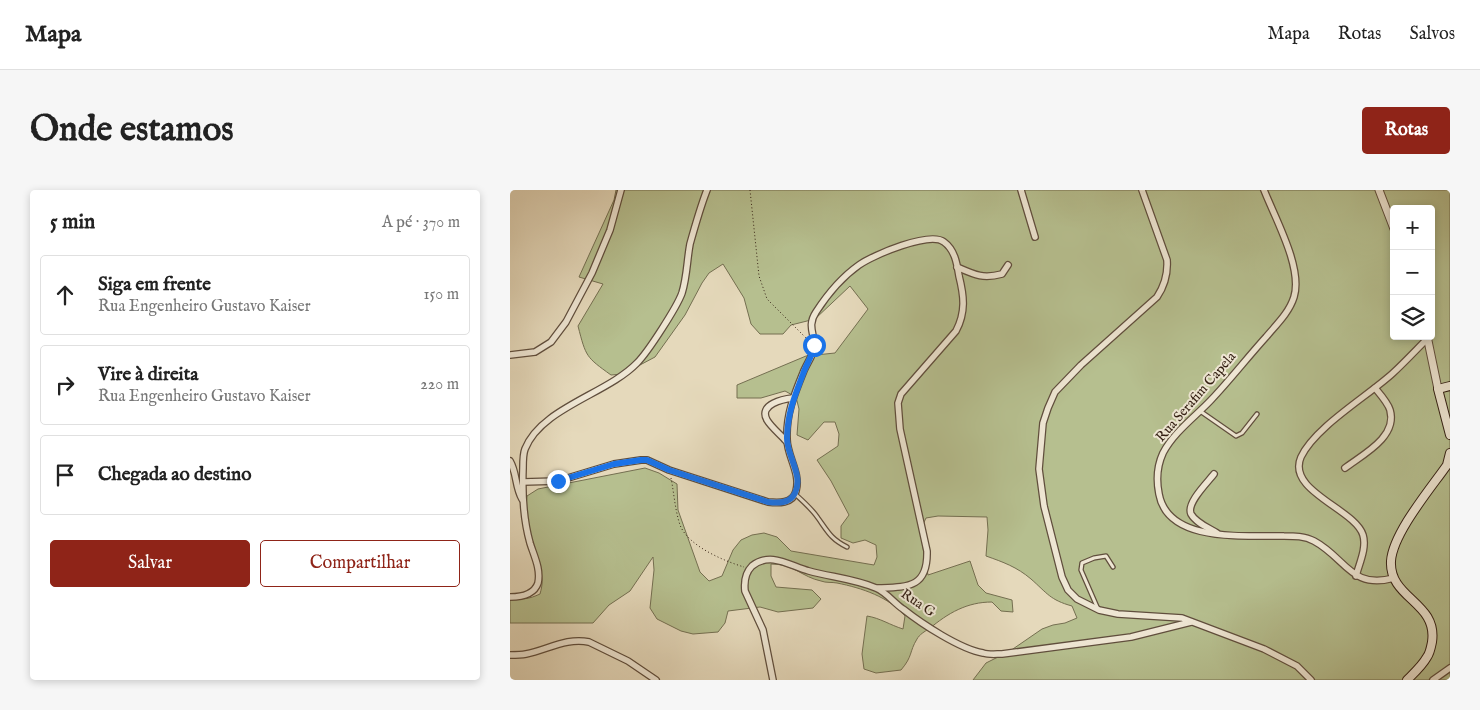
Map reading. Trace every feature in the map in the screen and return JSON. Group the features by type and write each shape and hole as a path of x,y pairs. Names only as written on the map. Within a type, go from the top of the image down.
{"main road":[{"path":"1450,386 1438,389 1450,435"},
{"path":"1407,680 1428,656 1433,632 1431,622 1424,612 1405,594 1394,578 1391,562 1394,547 1402,530 1447,465 1450,453"}],"street":[{"path":"510,355 535,352 551,342 566,322 592,273 610,230 622,190"},
{"path":"510,596 522,596 531,593 537,584 539,570 530,542 523,502 524,451 532,434 547,420 631,368 644,355 681,294 690,246 707,190"},
{"path":"1022,190 1035,237"},
{"path":"1142,190 1167,260 1168,271 1165,282 1157,297 1088,358 1055,392 1043,423 1039,469 1044,506 1062,577 1068,590 1077,599 1098,610 1118,614 1176,617 1264,649 1297,666 1311,680"},
{"name":"Rua Serafim Capela","path":"1264,190 1293,261 1296,281 1291,305 1277,325 1200,411 1173,438 1164,452 1157,471 1157,485 1160,498 1164,508 1175,519 1185,526 1198,531 1221,535 1252,537 1292,536 1306,538 1322,546 1356,576 1378,582 1394,578"},
{"path":"1379,190 1390,219"},
{"path":"523,482 558,481 614,464 641,460 653,462 669,470 768,502 788,501 795,494 797,484 796,471 786,441 788,416 814,345 811,327 814,315 842,279 860,264 880,254 908,244 935,238 946,242 958,267 964,306 962,320 956,331 901,394 898,403 900,429 927,551 926,567 914,584 878,588"},
{"path":"958,267 980,277 986,277 1002,274 1008,265"},
{"path":"1356,576 1364,544 1363,534 1354,522 1312,489 1303,478 1299,466 1303,454 1315,438 1392,374 1425,340"},
{"path":"1429,340 1438,389"},
{"path":"1345,468 1385,437 1391,424 1390,410 1375,388"},
{"path":"786,441 766,419 766,413 770,404 793,398"},
{"path":"510,461 513,466 518,493 523,502"},
{"path":"1214,474 1195,498 1190,508 1191,514 1201,524 1221,535"},
{"name":"Rua G","path":"750,569 762,561 776,559 810,571 878,588 905,611 956,642 976,652 990,654 1131,636 1191,622"},
{"path":"750,569 745,579 746,591 764,630 773,680"},
{"path":"510,655 525,654 572,640 582,640 628,661 656,680"},
{"path":"1433,680 1450,668"}],"lane":[{"path":"1200,411 1236,436 1242,433 1256,414"},
{"path":"795,494 812,511 830,536 847,547"},
{"path":"1098,610 1081,570 1082,563 1106,556 1113,567"}],"path":[{"path":"750,190 759,276 767,299 814,345"},
{"path":"669,470 680,526 696,544 727,562 750,569"}],"green space":[{"path":"616,190 1450,190 1450,680 973,680 986,663 1010,651 1042,629 1077,618 1072,606 1054,599 1015,568 986,556 987,517 938,516 926,518 920,531 928,575 970,561 978,585 986,593 1012,600 1013,612 1001,611 992,602 974,604 958,609 919,636 901,670 876,673 864,669 862,654 867,616 903,629 905,616 899,609 874,594 846,585 814,579 792,568 771,564 771,576 776,587 812,590 821,599 813,608 778,612 760,607 728,611 725,623 718,632 693,634 681,631 657,619 650,608 654,570 653,557 630,591 609,605 593,623 510,623 510,595 521,599 529,598 540,594 542,587 542,577 534,556 527,526 527,496 538,489 645,468 659,473 677,484 678,510 700,572 709,581 722,576 733,550 741,540 752,535 764,533 777,537 791,551 874,565 877,557 876,545 865,540 853,543 841,538 841,526 849,515 831,481 817,460 838,446 839,434 835,422 824,422 808,440 797,435 799,409 796,397 785,391 761,398 737,398 737,385 806,356 835,353 868,309 850,286 815,319 791,325 783,334 760,334 751,324 744,298 723,264 709,273 685,315 655,357 623,374 611,375 596,364 588,355 578,326 603,284 579,277 614,200"}],"route":[{"path":"558,481 614,464 632,460 647,460 669,470 768,502 788,501 796,492 797,484 796,471 786,441 788,416 814,345"}]}
